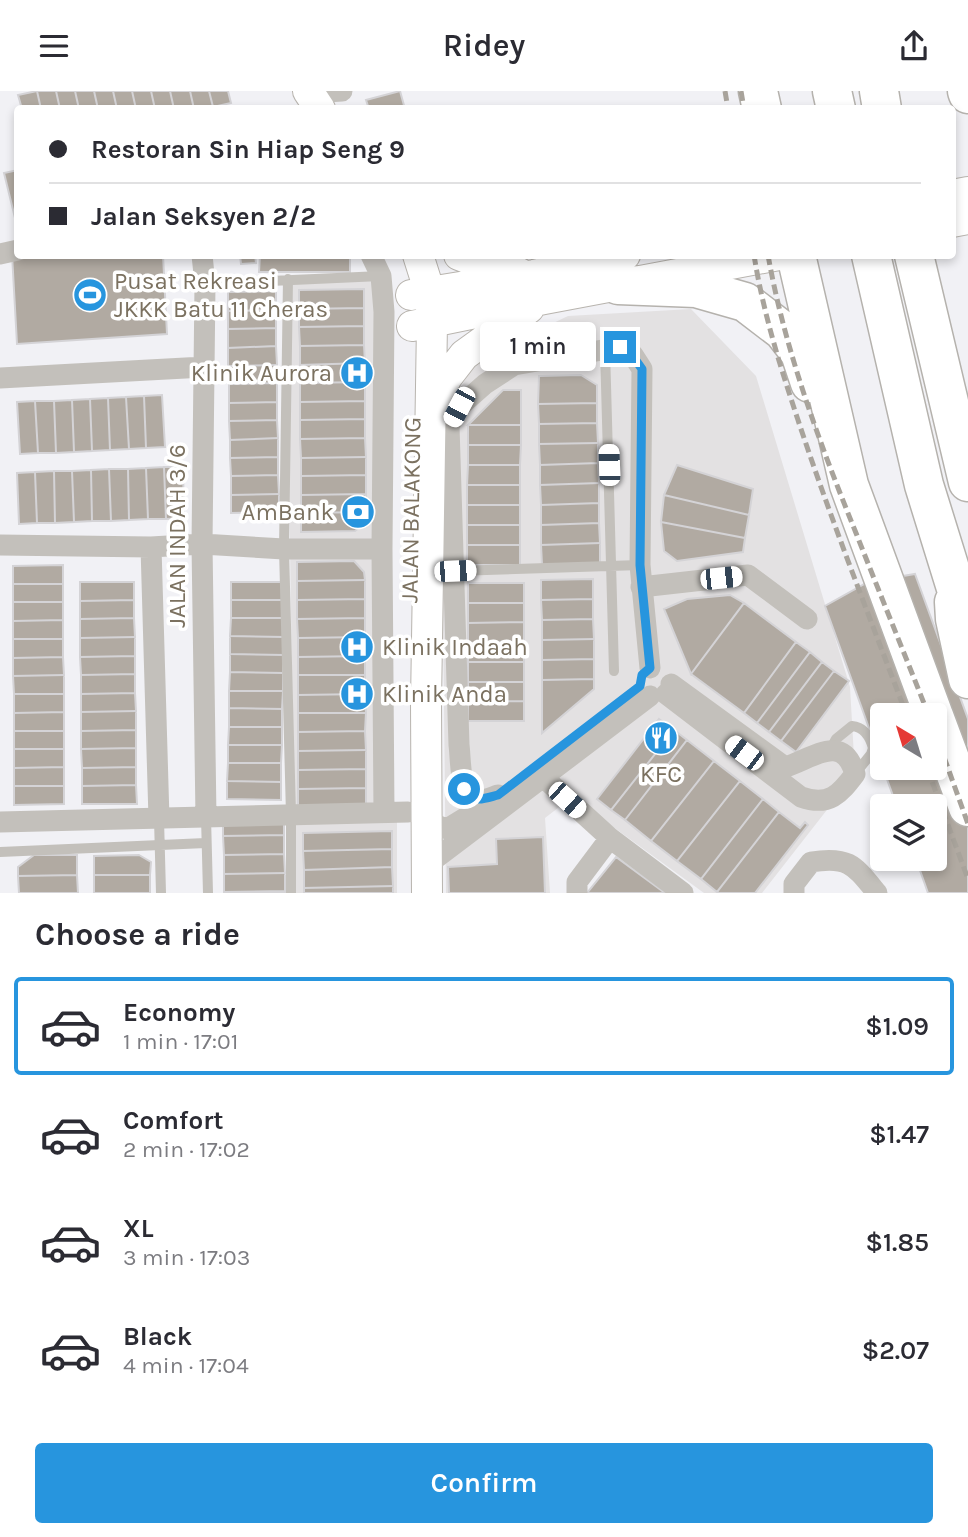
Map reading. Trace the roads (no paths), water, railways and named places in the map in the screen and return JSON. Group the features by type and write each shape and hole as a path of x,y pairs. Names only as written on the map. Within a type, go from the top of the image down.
{"highway":[{"path":"797,259 849,485"},
{"path":"916,267 968,482"},
{"path":"622,270 745,302 772,322 800,353 827,442 849,485 929,703"},
{"path":"875,273 924,485 968,627"},
{"path":"953,582 955,619 968,679"},
{"path":"947,751 968,807"}],"street":[{"path":"312,97 342,91"},
{"name":"JALAN INDAH 3/6","path":"202,259 205,284 202,544 206,817"},
{"path":"418,259 422,325 539,287 622,270 737,259"},
{"path":"470,259 539,287"},
{"path":"391,266 420,294 539,287"},
{"path":"391,266 384,312 382,549 406,813"},
{"path":"430,413 447,377 464,355 499,328 539,287"},
{"name":"JALAN BALAKONG","path":"422,325 430,413 406,813 427,879"},
{"name":"JALAN BALAKONG","path":"408,893 406,813 422,325"},
{"path":"499,328 514,365"},
{"path":"498,795 479,801 470,798 464,789 459,745 449,426 459,407 485,384 514,365 620,347 632,355 642,369 640,565 655,686 802,797 828,800 841,792 855,774 852,761 842,752 830,750 785,767 655,686"},
{"path":"0,378 204,367"},
{"path":"0,545 151,547 202,544 284,549 382,549"},
{"name":"JALAN INDAH 3/6","path":"151,547 159,819"},
{"path":"641,587 748,575 807,619"},
{"path":"0,823 406,813 447,829 655,686"},
{"path":"427,879 543,777 655,686"},
{"path":"543,777 610,838 684,893"},
{"path":"577,893 577,882 610,838"},
{"path":"794,893 794,884 811,862 832,859 849,863 877,893"}],"lane":[{"path":"205,284 391,266"},
{"path":"288,278 284,549 291,893"},
{"path":"605,348 614,671"},
{"path":"455,571 640,565"},
{"path":"830,750 836,739 852,726 865,732 873,748 855,774"},
{"path":"206,817 208,893"},
{"path":"159,819 161,893"},
{"path":"0,852 206,843"}],"railway":[{"path":"725,91 727,105"},
{"path":"741,91 743,105"},
{"path":"755,259 773,339 798,420 902,703"},
{"path":"769,259 794,362 817,431 924,703"},
{"path":"947,765 968,824"},
{"path":"932,781 968,879"}],"place":[{"name":"Pusat Rekreasi JKKK Batu 11 Cheras","path":"90,295"},
{"name":"Klinik Aurora","path":"357,373"},
{"name":"AmBank","path":"358,512"},
{"name":"Klinik Indaah","path":"357,647"},
{"name":"Klinik Anda","path":"357,694"},
{"name":"KFC","path":"661,738"}]}
